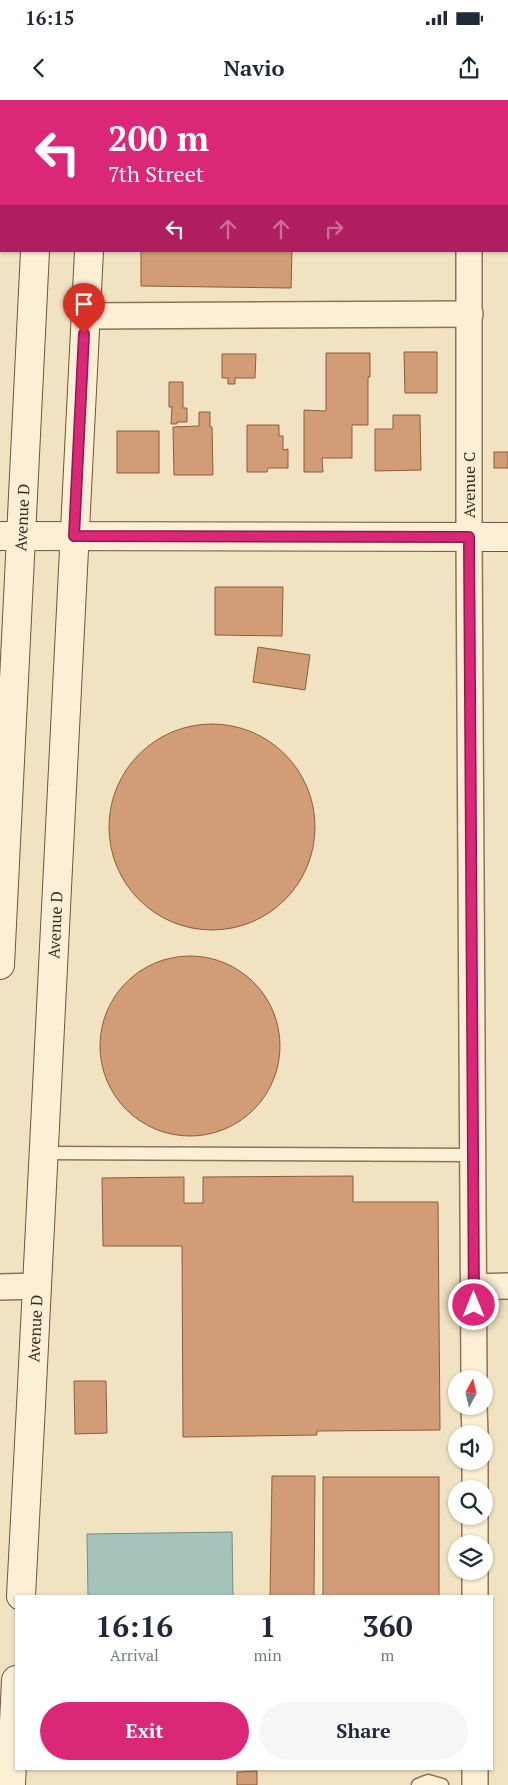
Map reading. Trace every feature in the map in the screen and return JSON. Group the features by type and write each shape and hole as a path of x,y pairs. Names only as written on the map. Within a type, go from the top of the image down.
{"street":[{"name":"Avenue D","path":"0,965 10,536 35,252"},
{"name":"Avenue D","path":"21,1595 89,252"},
{"name":"Avenue C","path":"469,252 474,1370"},
{"path":"86,316 470,314"},
{"path":"10,536 508,537"},
{"path":"0,1287 38,1286"},
{"path":"474,1287 508,1286"},
{"path":"475,1580 475,1595"},
{"path":"10,1785 15,1698"},
{"path":"475,1770 475,1785"}],"lane":[{"path":"44,1153 474,1155"},
{"path":"418,1785 428,1781 442,1785"}],"water":[{"path":"232,1532 233,1595 88,1595 87,1534"}],"building":[{"path":"141,252 292,252 291,288 141,286"},
{"path":"404,352 437,352 437,393 405,393"},
{"path":"326,353 370,353 368,425 352,425 352,458 322,458 323,472 304,472 304,410 326,411"},
{"path":"222,354 256,354 255,378 235,378 235,384 228,384 228,378 222,378"},
{"path":"169,382 183,382 183,408 187,408 187,422 171,424 172,407 169,407"},
{"path":"199,412 210,412 213,475 174,475 173,427 199,426"},
{"path":"393,415 420,415 421,470 375,471 375,429 393,429"},
{"path":"247,425 279,425 279,436 283,436 283,450 288,449 288,468 268,468 267,472 247,472"},
{"path":"117,431 159,431 159,473 117,473"},
{"path":"494,452 508,452 508,468 494,468"},
{"path":"215,587 283,587 282,636 215,635"},
{"path":"258,647 310,655 305,690 253,682"},
{"path":"202,724 222,724 242,728 261,736 278,747 292,761 303,778 311,797 315,827 311,857 303,876 292,893 278,907 261,918 242,926 222,930 202,930 182,926 163,918 146,907 132,893 121,876 113,857 109,837 109,817 113,797 121,778 132,761 146,747 163,736 182,728"},
{"path":"190,956 208,958 224,963 240,971 254,982 265,996 273,1012 278,1028 280,1046 278,1064 273,1080 265,1096 254,1110 240,1121 224,1129 208,1134 190,1136 172,1134 156,1129 140,1121 126,1110 115,1096 107,1080 102,1064 100,1046 102,1028 107,1012 115,996 126,982 140,971 156,963 172,958"},
{"path":"353,1176 353,1202 438,1202 440,1430 317,1431 317,1435 183,1437 182,1246 103,1246 102,1178 184,1177 184,1203 203,1203 203,1177"},
{"path":"74,1381 106,1381 107,1433 75,1434"},
{"path":"272,1476 315,1476 314,1595 270,1595"},
{"path":"323,1477 439,1477 439,1595 323,1595"},
{"path":"257,1771 257,1785 237,1785 237,1772"}],"route":[{"path":"84,334 74,536 469,537 474,1305"}]}
